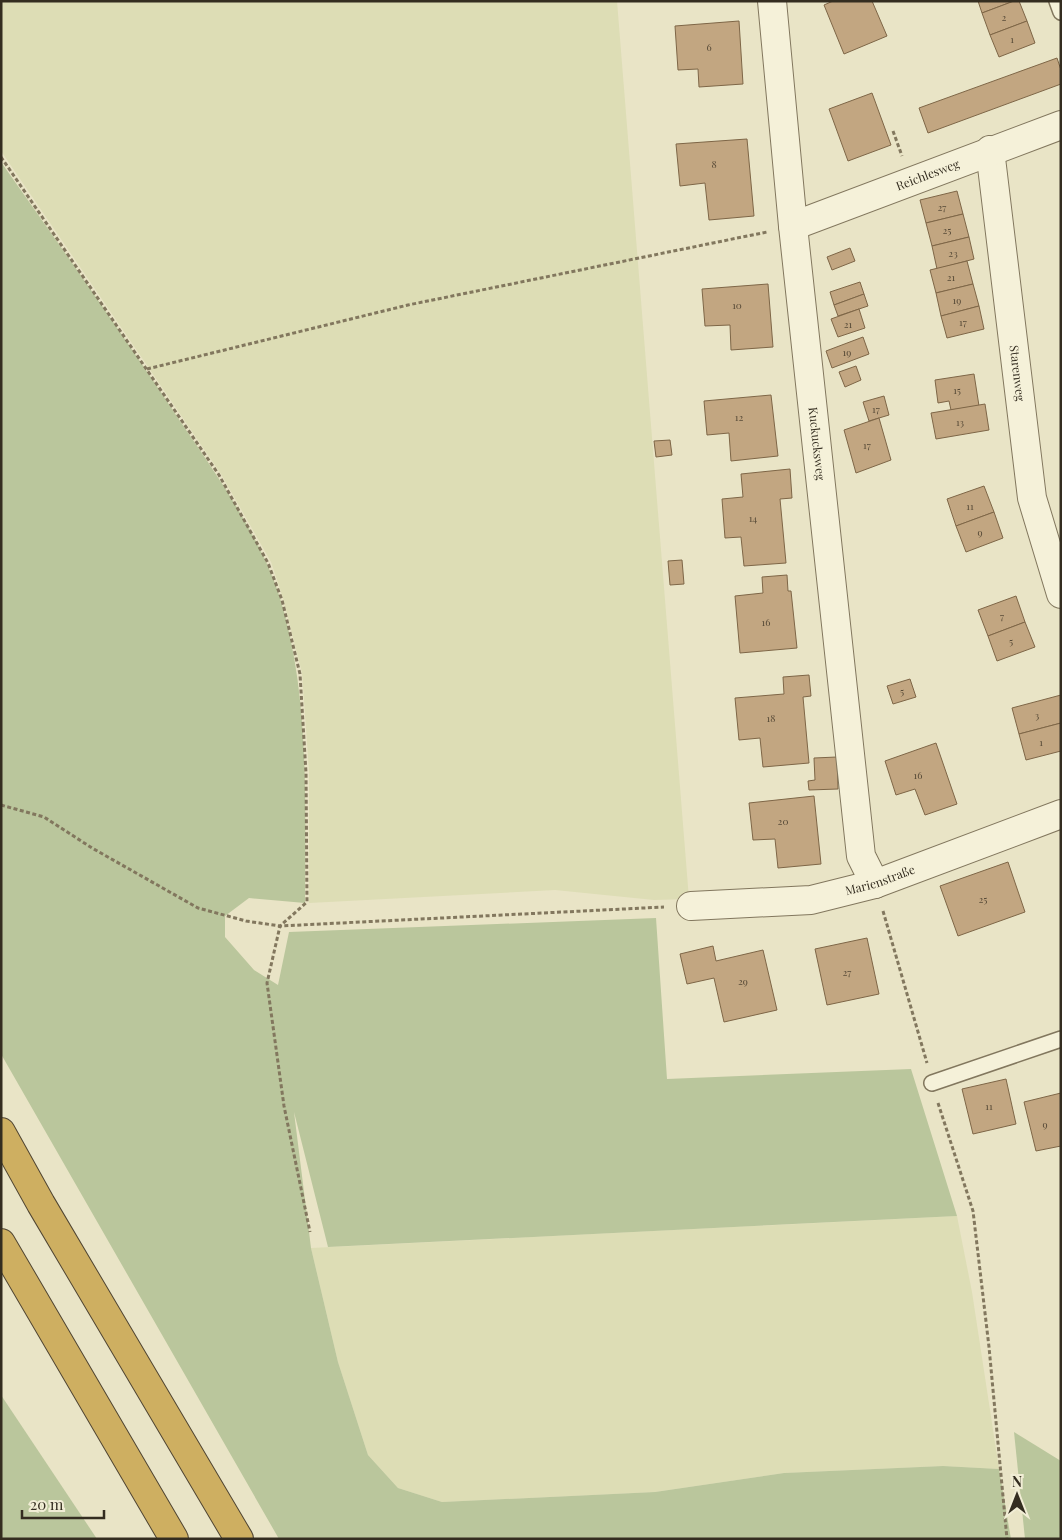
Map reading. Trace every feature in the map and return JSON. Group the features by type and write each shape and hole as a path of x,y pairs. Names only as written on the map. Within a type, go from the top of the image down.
{"highway":[{"path":"1,1132 41,1204 239,1539"},
{"path":"1,1243 174,1539"}],"street":[{"name":"Kuckucksweg","path":"772,1 861,856 875,884"},
{"name":"Reichlesweg","path":"794,226 990,150 1061,125"},
{"name":"Starenweg","path":"990,150 1032,498 1061,594"},
{"name":"Marienstraße","path":"690,906 811,900 875,884 1061,814"}],"lane":[{"path":"1057,1 1061,12"},
{"path":"932,1083 1061,1039"}],"path":[{"path":"1,157 219,475 268,563 282,600 300,674 306,773 307,902 280,926 267,983 284,1106 310,1232"},
{"path":"147,368 408,305 794,226"},
{"path":"1,805 44,817 92,848 198,908 246,921 280,926 690,906"},
{"path":"875,884 932,1083 973,1211 989,1347 1007,1539"}],"green space":[{"path":"1,1 617,1 689,899 654,900 555,890 309,903 309,771 302,673 283,598 271,562 221,474 1,151"},
{"path":"1,162 113,322 221,482 249,528 272,575 280,598 290,635 301,711 305,788 305,903 249,898 225,916 225,937 254,970 278,985 289,932 656,918 667,1079 911,1069 957,1216 328,1247 294,1112 311,1248 338,1362 368,1455 398,1488 442,1502 655,1492 784,1473 943,1466 999,1469 1011,1539 279,1539 1,1054"},
{"path":"957,1216 972,1292 999,1469 943,1466 784,1473 655,1492 442,1502 398,1488 368,1455 338,1362 311,1248"},
{"path":"1,1395 97,1539 1,1539"},
{"path":"1014,1432 1061,1461 1061,1539 1025,1539"}],"building":[{"path":"833,1 872,1 887,36 844,54 824,5"},
{"path":"978,1 1014,1 982,13"},
{"path":"1014,1 1019,1 1027,21 990,35 982,13"},
{"path":"739,21 743,84 699,87 698,69 678,70 675,26"},
{"path":"1027,21 1035,43 999,57 990,35"},
{"path":"1057,58 1061,70 1061,84 928,133 919,108"},
{"path":"872,93 891,145 848,161 829,109"},
{"path":"747,139 754,216 709,220 705,183 680,186 676,144"},
{"path":"957,191 963,214 926,223 920,200"},
{"path":"963,214 969,237 932,246 926,223"},
{"path":"969,237 974,259 937,269 932,246"},
{"path":"850,248 855,261 832,270 827,257"},
{"path":"967,261 973,284 936,293 930,270"},
{"path":"860,282 864,294 834,305 830,292"},
{"path":"768,284 773,347 731,350 730,325 705,326 702,289"},
{"path":"973,284 979,306 941,316 936,293"},
{"path":"864,294 868,306 838,316 834,305"},
{"path":"979,306 984,329 947,338 941,316"},
{"path":"859,309 865,328 838,337 831,319"},
{"path":"863,337 869,354 832,368 826,351"},
{"path":"856,366 861,380 845,387 839,372"},
{"path":"974,374 979,406 951,410 949,401 938,403 935,380"},
{"path":"771,395 778,456 731,461 729,433 707,435 704,401"},
{"path":"884,396 889,415 869,421 863,402"},
{"path":"985,404 989,430 936,439 931,413"},
{"path":"879,418 891,460 856,473 844,430"},
{"path":"670,440 672,455 656,457 654,441"},
{"path":"790,469 792,498 780,499 786,563 744,566 741,537 725,538 722,499 743,497 741,474"},
{"path":"984,486 994,512 956,526 947,499"},
{"path":"994,512 1003,538 966,552 956,526"},
{"path":"682,560 684,584 670,585 668,561"},
{"path":"787,575 788,591 791,591 797,648 740,653 735,596 763,593 762,577"},
{"path":"1016,596 1025,622 988,636 978,610"},
{"path":"1025,622 1035,647 997,661 988,636"},
{"path":"809,675 811,696 803,697 809,763 763,767 760,738 739,740 735,698 784,694 783,677"},
{"path":"910,679 916,697 893,704 887,686"},
{"path":"1061,695 1061,723 1019,734 1012,708"},
{"path":"1061,723 1061,751 1026,760 1019,734"},
{"path":"936,743 957,804 925,815 915,789 896,795 885,761"},
{"path":"837,757 838,789 809,790 808,781 815,780 814,758"},
{"path":"814,796 821,864 778,868 775,839 753,840 749,803"},
{"path":"1008,862 1025,912 958,936 940,886"},
{"path":"867,938 879,994 827,1005 815,949"},
{"path":"713,946 716,961 763,950 777,1010 724,1022 714,978 687,984 680,954"},
{"path":"1006,1079 1016,1124 973,1134 962,1089"},
{"path":"1061,1093 1061,1146 1036,1151 1024,1102"}]}
